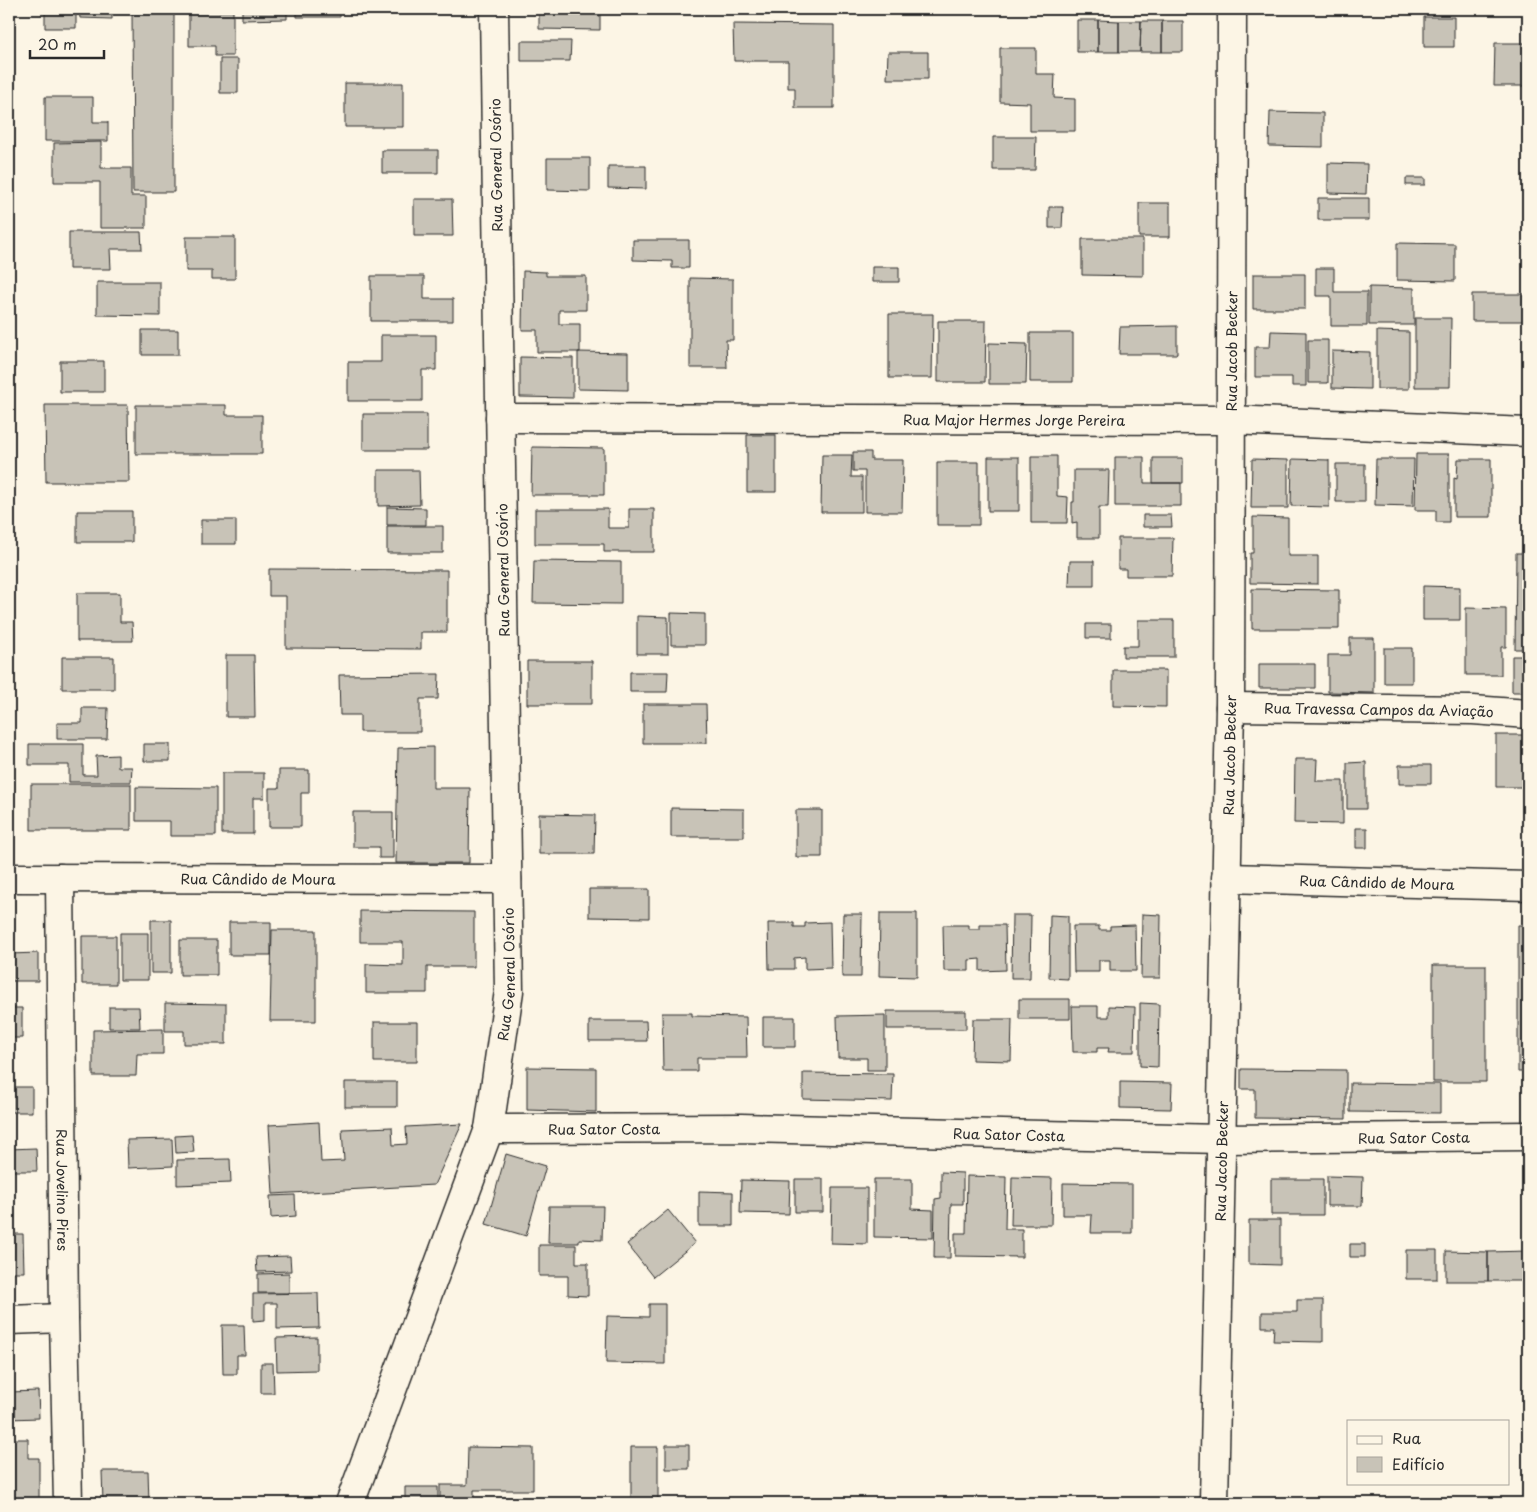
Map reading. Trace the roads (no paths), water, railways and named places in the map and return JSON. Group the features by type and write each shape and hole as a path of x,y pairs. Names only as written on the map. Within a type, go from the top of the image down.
{"street":[{"name":"Rua General Osório","path":"350,1503 489,1129 509,991 494,9"},
{"name":"Rua Jacob Becker","path":"1214,1503 1230,707 1232,9"},
{"name":"Rua Major Hermes Jorge Pereira","path":"500,418 1230,420 1528,432"},
{"name":"Rua Travessa Campos da Aviação","path":"1230,707 1473,710 1528,714"},
{"name":"Rua Cândido de Moura","path":"9,878 507,879"},
{"name":"Rua Jovelino Pires","path":"60,878 64,1318 68,1503"},
{"name":"Rua Cândido de Moura","path":"1226,878 1528,886"},
{"name":"Rua Sator Costa","path":"489,1129 741,1128 1221,1139 1528,1136"},
{"path":"9,1320 64,1318"}]}
